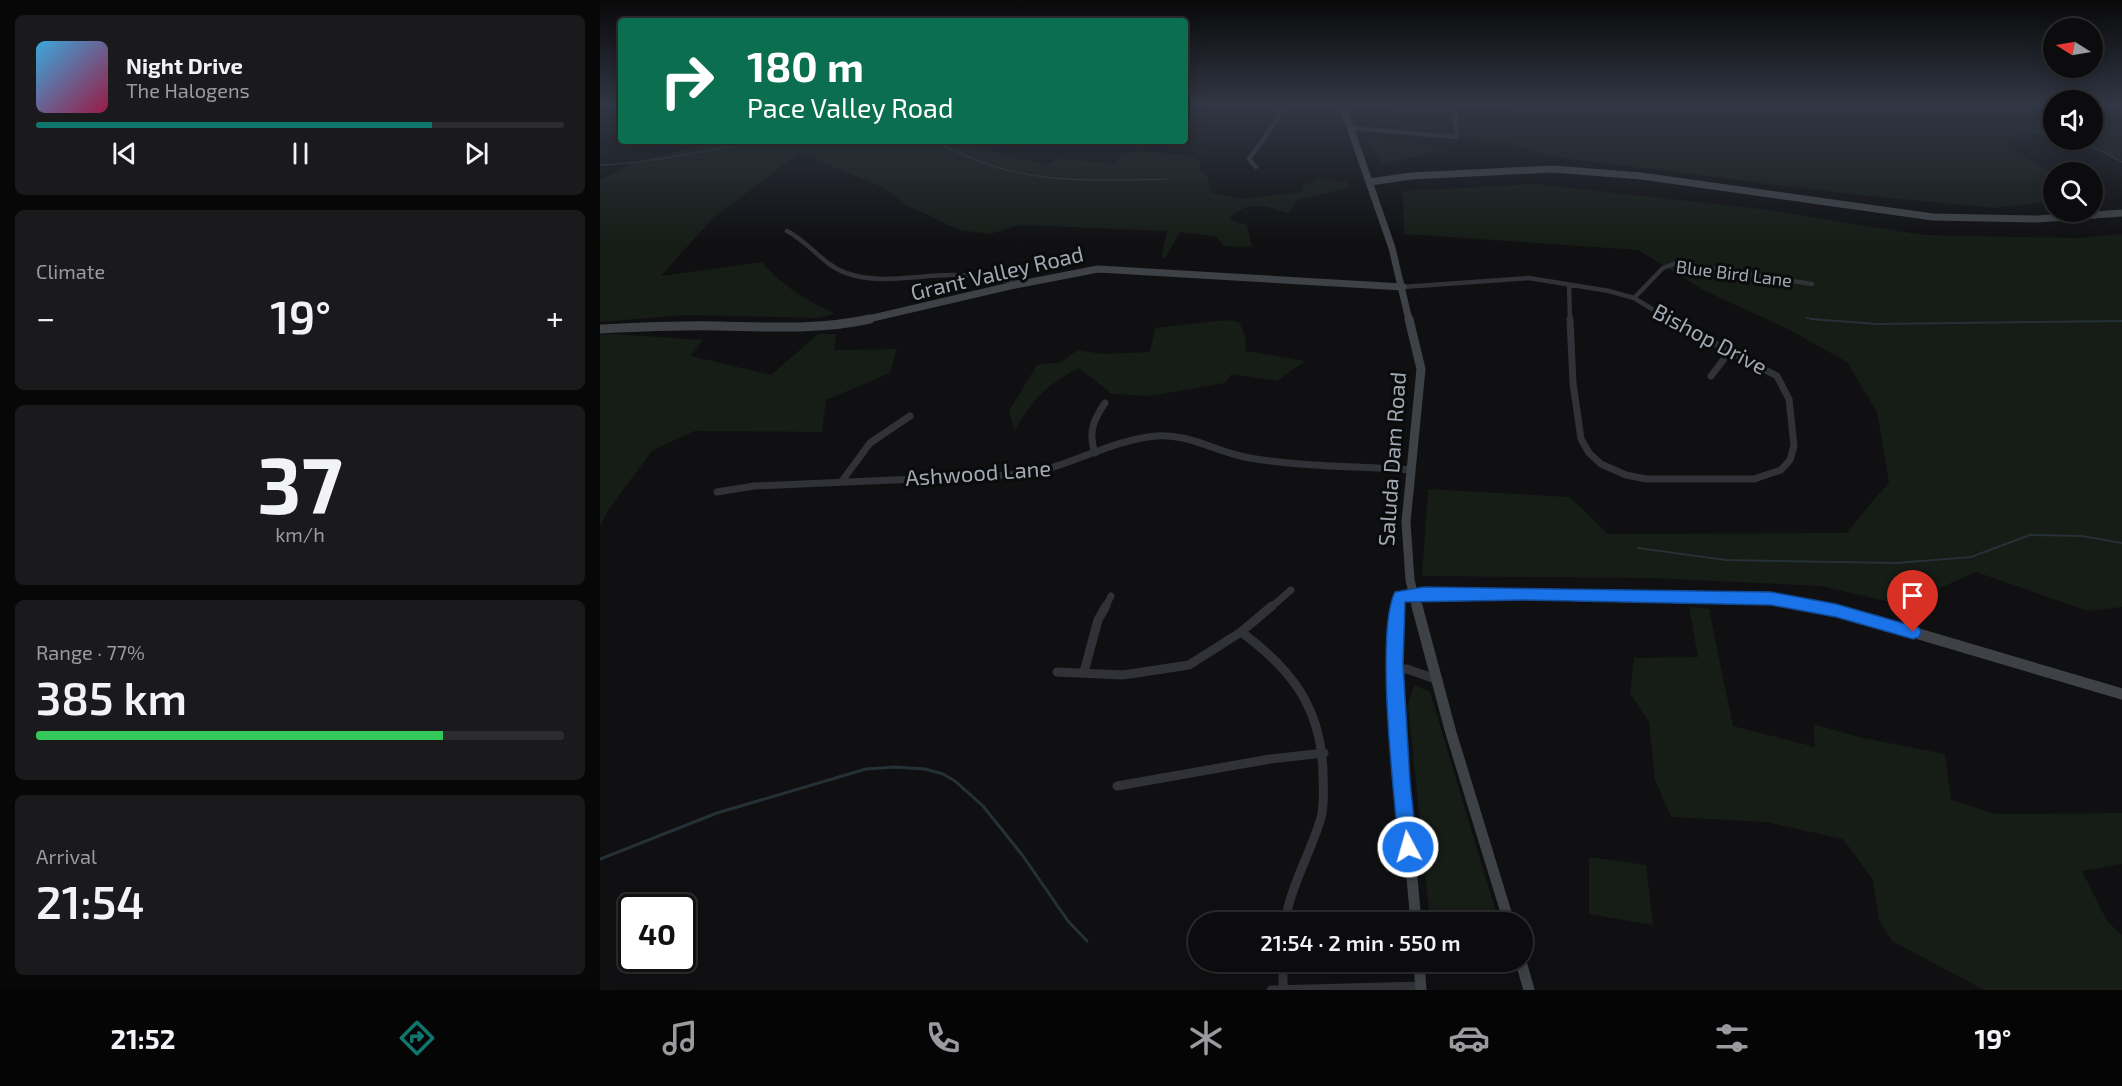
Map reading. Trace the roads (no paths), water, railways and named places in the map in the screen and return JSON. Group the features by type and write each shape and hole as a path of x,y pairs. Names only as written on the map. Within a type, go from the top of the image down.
{"street":[{"path":"1252,150 1249,159 1256,167"},
{"name":"Saluda Dam Road","path":"1359,150 1403,287 1421,369 1410,470 1406,551 1413,595 1506,912"},
{"path":"1370,182 1386,183 1443,175 1519,170 1585,170 1933,217 2038,219 2122,213"},
{"path":"787,231 806,242 835,269 866,278 960,275 1024,283"},
{"name":"Blue Bird Lane","path":"1634,298 1663,268 1676,263 1812,284"},
{"name":"Grant Valley Road","path":"600,329 667,325 794,327 852,323 1024,283 1108,268 1403,287"},
{"name":"Bishop Drive","path":"1403,287 1529,278 1569,285 1634,298 1688,331 1772,371 1784,386 1791,409 1794,446 1790,460 1781,470 1769,476 1743,479 1646,479 1610,469 1589,453 1581,439 1573,383 1569,285"},
{"path":"1711,376 1730,351"},
{"path":"1095,453 1089,438 1090,425 1105,403"},
{"path":"842,482 857,459 883,429 910,416"},
{"name":"Ashwood Lane","path":"717,492 754,486 1029,474 1073,464 1095,453 1135,440 1173,436 1240,457 1276,463 1410,470"},
{"path":"1057,672 1123,675 1189,665 1241,632 1291,590"},
{"path":"1415,912 1401,782 1395,670 1397,604 1401,597 1413,595 1722,597 1795,601 1875,621 2122,694"},
{"path":"1084,672 1098,620 1111,596"},
{"path":"1241,632 1289,677 1307,698 1315,713 1324,753 1324,803 1312,841 1296,878 1288,912"},
{"path":"1395,670 1407,669 1438,680"},
{"path":"1118,786 1270,759 1324,753"},
{"path":"1283,972 1283,988"},
{"path":"1271,990 1283,988 1421,988 1420,972"},
{"path":"1524,972 1529,990"}],"waterway":[{"path":"600,165 662,159 711,150"},
{"path":"954,150 996,167 1060,179 1169,179"},
{"path":"2100,150 2122,162"},
{"path":"1806,318 1819,320"},
{"path":"1811,319 1819,320"},
{"path":"1819,320 1877,324 2122,321"},
{"path":"1638,548 1726,560 1897,563 1971,557 2030,535 2082,536 2122,543"},
{"path":"600,859 717,813 866,769 895,767 925,769 943,774 955,781 983,806 1023,856 1068,921 1087,941"}]}
